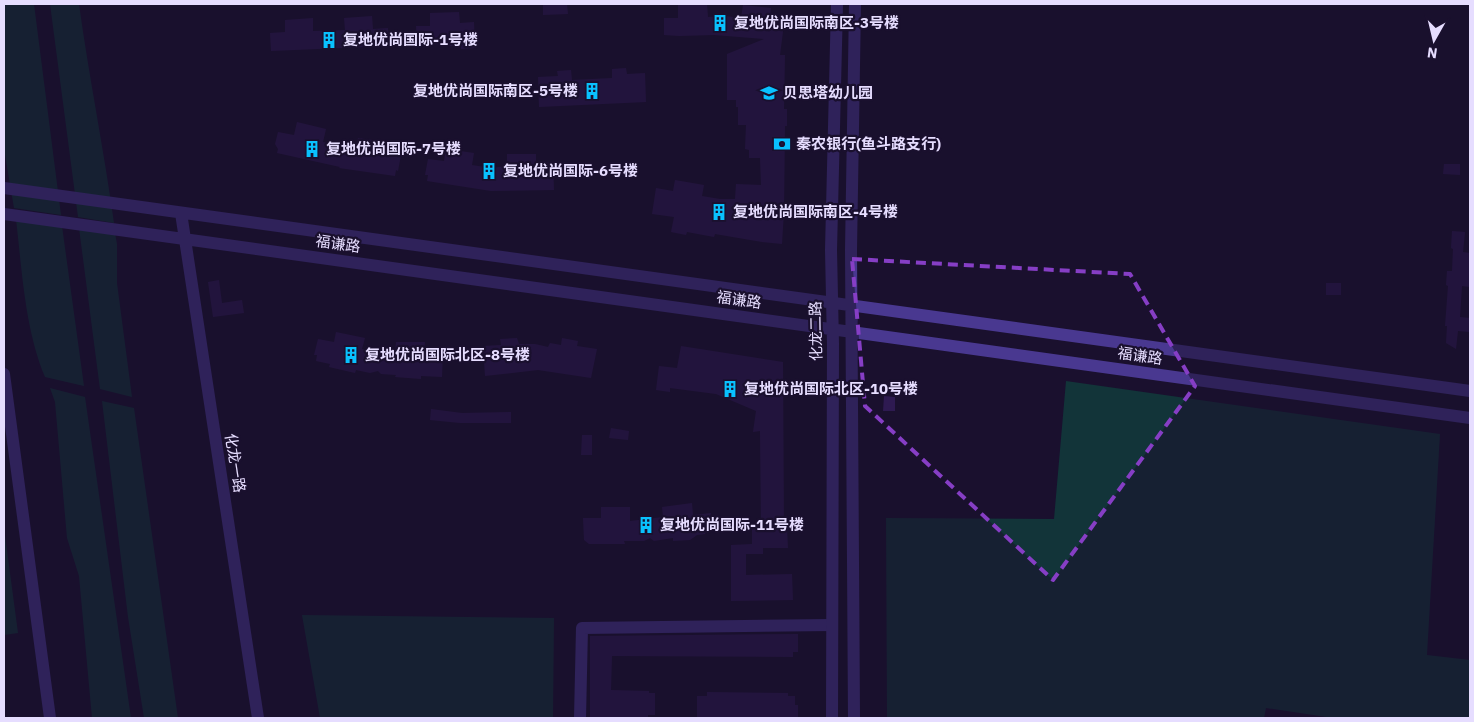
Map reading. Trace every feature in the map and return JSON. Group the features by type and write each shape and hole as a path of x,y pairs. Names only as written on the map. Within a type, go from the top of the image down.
{"street":[{"name":"化龙二路","path":"832,718 833,329 831,250 837,4"},
{"path":"854,718 851,250 855,4"},
{"name":"福谦路","path":"4,188 1470,391"},
{"name":"化龙一路","path":"181,213 258,718"},
{"name":"福谦路","path":"4,214 1470,418"},
{"path":"4,374 50,718"},
{"path":"580,718 582,628 832,625"}],"highlighted area":[{"path":"852,259 1130,274 1195,386 1053,580 865,406"}],"green space":[{"path":"4,4 34,4 61,215 14,208 4,149"},
{"path":"50,4 79,4 114,223 78,217"},
{"path":"16,219 62,226 84,386 45,377 38,359 29,320"},
{"path":"79,228 115,233 117,244 117,283 132,397 100,389"},
{"path":"1066,381 1440,434 1427,655 1470,660 1470,718 1333,718 1266,708 1264,718 887,718 886,518 1054,519"},
{"path":"50,388 85,397 131,718 92,718 79,576 67,538 55,402"},
{"path":"102,401 134,408 178,718 144,718 128,617"},
{"path":"4,528 18,633 4,635"},
{"path":"302,615 554,618 553,718 320,718"}],"building":[{"path":"543,4 567,4 568,14 543,15"},
{"path":"707,4 708,17 725,16 741,18 743,5 771,8 769,22 784,24 780,55 785,55 784,109 787,109 787,126 785,126 782,244 715,234 714,237 687,232 686,235 671,232 674,217 652,214 656,188 673,191 675,180 704,185 702,196 720,199 735,199 736,184 761,185 760,158 749,158 749,150 745,149 746,125 738,125 736,100 727,100 727,54 764,39 714,35 664,35 664,18 678,18 678,5"},
{"path":"459,12 460,23 474,22 475,48 461,49 461,46 441,46 441,44 417,45 416,26 430,26 430,13"},
{"name":"复地优尚国际-1号楼","path":"372,16 373,29 388,28 388,46 271,51 270,33 285,32 285,20 313,18 313,31 345,30 344,18"},
{"name":"复地优尚国际南区-5号楼","path":"626,68 627,74 645,73 646,102 539,107 538,77 558,76 557,71 571,70 572,80 612,78 612,69"},
{"name":"复地优尚国际-7号楼","path":"297,122 326,129 323,142 356,149 358,138 386,142 384,152 401,155 398,171 396,170 395,176 339,168 277,153 278,149 275,144 278,132 294,135"},
{"name":"复地优尚国际-6号楼","path":"446,149 474,153 472,165 491,168 507,166 507,154 536,154 536,163 553,162 554,190 491,191 427,181 428,175 425,175 428,159 444,161"},
{"path":"1444,164 1460,164 1460,175 1443,174"},
{"path":"1452,231 1465,232 1463,252 1470,253 1470,287 1462,286 1460,317 1470,318 1470,332 1458,331 1456,349 1446,343 1447,326 1445,326 1448,286 1446,285 1447,271 1452,271"},
{"path":"219,280 222,303 242,300 244,313 213,317 208,282"},
{"path":"1326,283 1341,283 1341,295 1326,295"},
{"name":"复地优尚国际北区-8号楼","path":"336,332 365,338 362,349 376,352 395,354 396,342 425,342 424,351 443,352 442,377 421,376 421,379 395,377 396,375 381,374 378,371 370,373 356,370 355,373 329,367 330,364 316,361 317,355 314,355 318,339 334,342"},
{"path":"517,338 519,344 535,344 548,347 550,343 561,345 562,338 578,341 577,346 597,349 591,378 538,370 485,376 483,346 501,345 500,339"},
{"path":"681,346 783,362 784,528 787,528 788,548 763,548 763,554 746,554 746,575 792,574 793,600 731,601 731,545 752,544 752,528 761,528 760,431 753,432 756,411 716,394 670,388 670,392 656,390 659,366 677,368"},
{"path":"884,396 895,397 895,411 883,411"},
{"path":"431,409 462,413 511,412 511,423 460,423 430,420"},
{"path":"611,428 629,431 628,440 609,438"},
{"path":"582,435 592,435 592,455 581,455"},
{"name":"复地优尚国际-11号楼","path":"692,503 693,515 711,513 705,534 697,535 690,540 673,541 673,538 654,541 650,538 644,541 624,541 625,544 589,544 584,540 583,518 601,518 601,507 630,507 630,521 663,517 662,507"},
{"path":"798,634 798,652 793,652 793,657 612,656 611,690 649,691 649,693 655,693 655,715 648,715 648,718 590,718 590,636"},
{"path":"707,692 788,693 788,696 795,696 795,705 798,705 798,718 697,718 697,696 707,696"}],"place":[{"name":"复地优尚国际南区-3号楼","path":"720,23"},
{"name":"复地优尚国际-1号楼","path":"329,40"},
{"name":"复地优尚国际南区-5号楼","path":"592,91"},
{"name":"贝思塔幼儿园","path":"769,93"},
{"name":"秦农银行(鱼斗路支行)","path":"782,144"},
{"name":"复地优尚国际-7号楼","path":"312,149"},
{"name":"复地优尚国际-6号楼","path":"489,171"},
{"name":"复地优尚国际南区-4号楼","path":"719,212"},
{"name":"复地优尚国际北区-8号楼","path":"351,355"},
{"name":"复地优尚国际北区-10号楼","path":"730,389"},
{"name":"复地优尚国际-11号楼","path":"646,525"}]}
